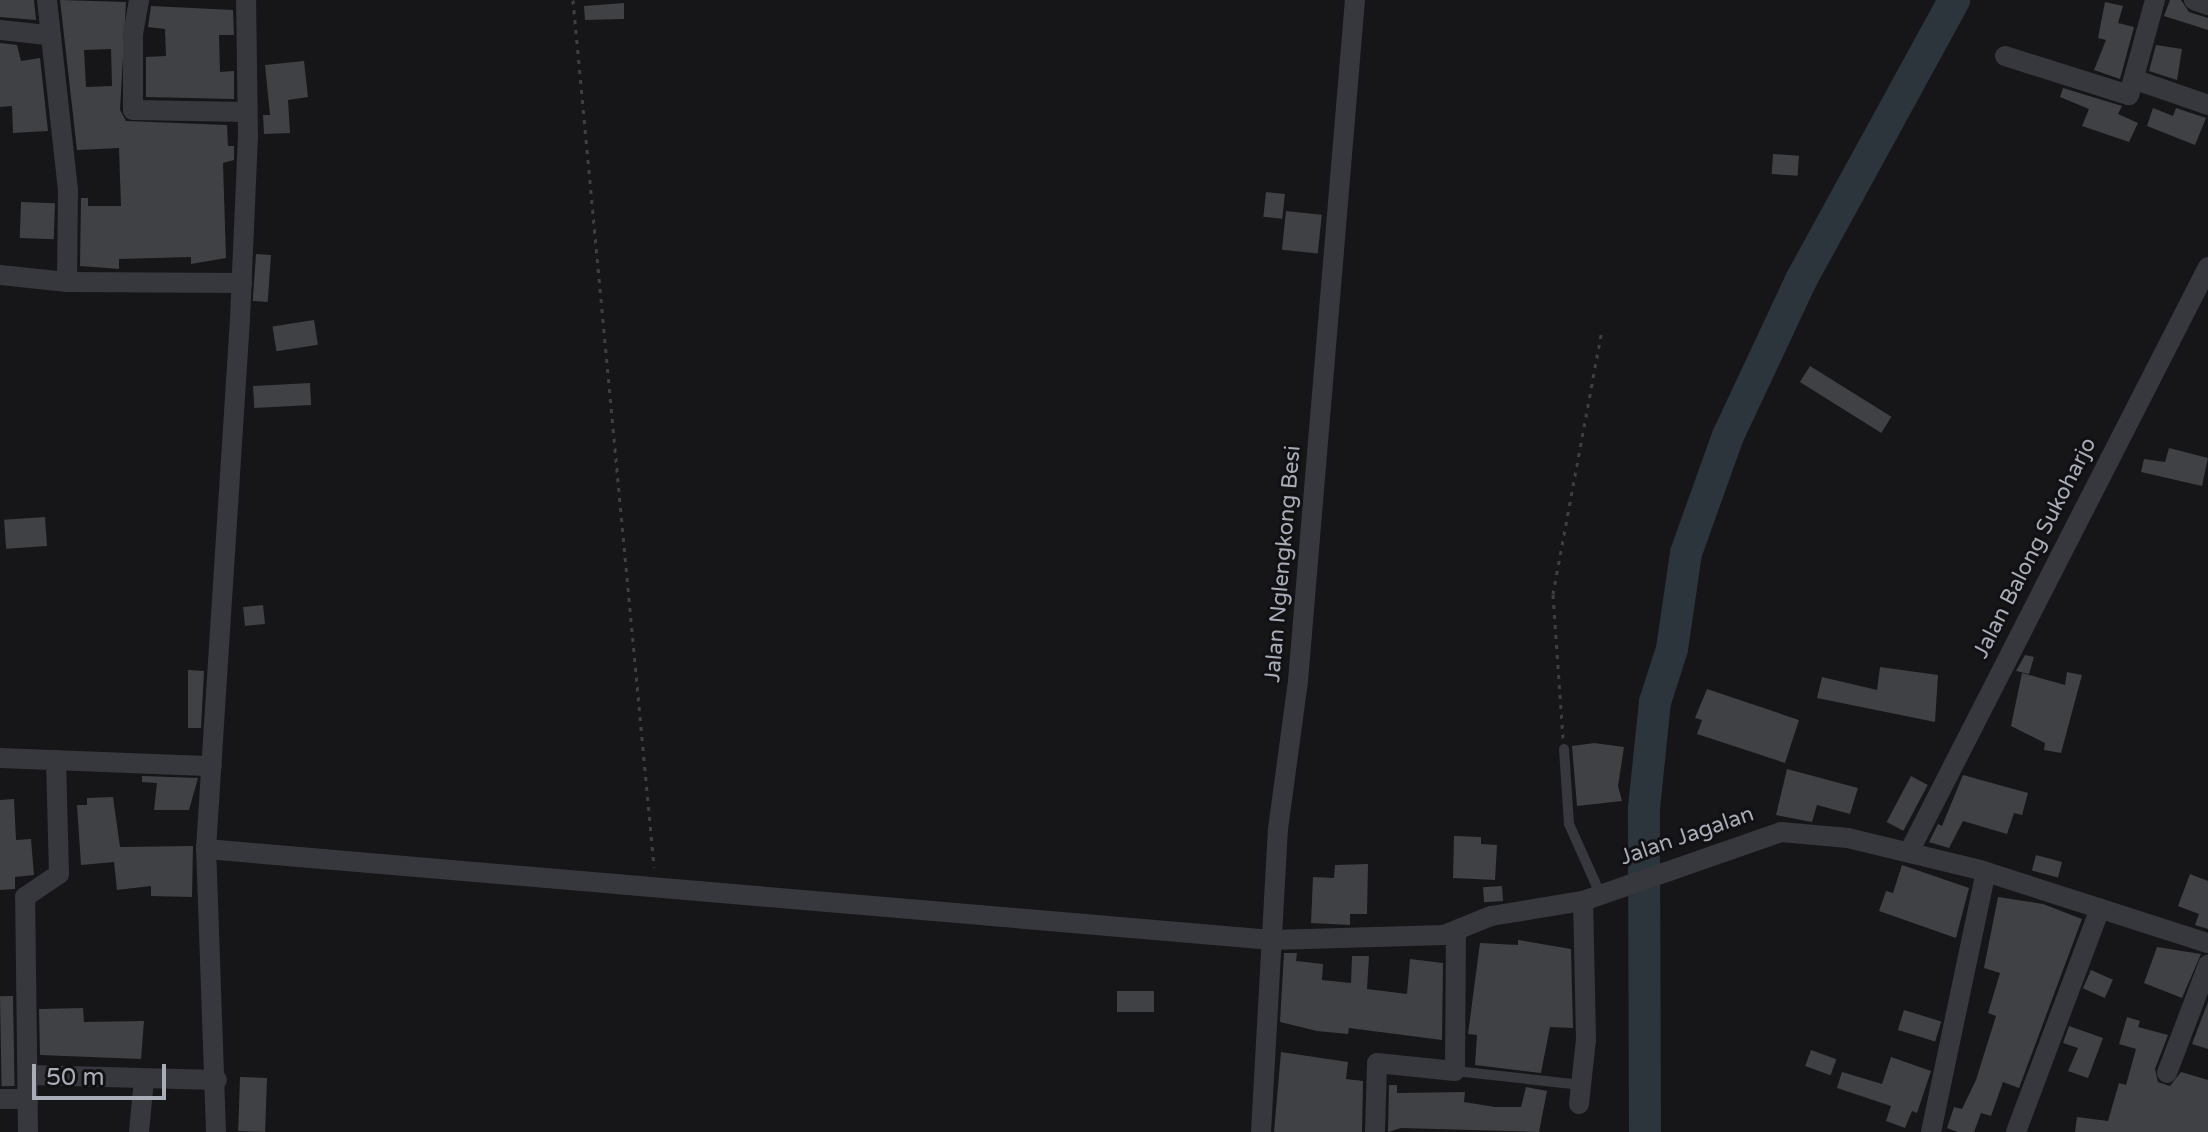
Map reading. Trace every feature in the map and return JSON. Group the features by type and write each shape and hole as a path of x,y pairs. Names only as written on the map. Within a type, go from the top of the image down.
{"street":[{"path":"47,0 47,35 68,189 67,282"},
{"path":"139,0 133,35 133,110 247,112"},
{"path":"216,1132 217,1080 206,849 242,283 247,112 246,0"},
{"name":"Jalan Nglengkong Besi","path":"1261,1132 1272,940 1355,0"},
{"path":"2005,56 2126,95 2136,80 2155,0"},
{"path":"2194,0 2208,5"},
{"path":"0,30 47,35"},
{"path":"2136,80 2208,105"},
{"name":"Jalan Balong Sukoharjo","path":"1909,852 2208,267"},
{"path":"0,275 67,282 242,283"},
{"path":"0,758 212,766"},
{"path":"28,1132 30,1075 25,897 59,874 56,760"},
{"name":"Jalan Jagalan","path":"206,849 1272,940 1430,938 1456,932 1491,916 1591,896 1781,832 1848,838 1986,872 2208,943"},
{"path":"1931,1132 1986,872"},
{"path":"1580,1095 1586,1040 1591,896"},
{"path":"2016,1132 2100,908"},
{"path":"1375,1132 1377,1063 1455,1071 1456,932"},
{"path":"2167,1073 2208,965"},
{"path":"30,1075 217,1080"},
{"path":"139,1132 144,1079"},
{"path":"0,1099 28,1099"}],"lane":[{"path":"1564,749 1569,824 1591,896"},
{"path":"1455,1071 1580,1095"}],"path":[{"path":"573,0 655,887"},
{"path":"1564,749 1553,594 1601,334"}],"building":[{"path":"0,0 34,0 36,20 0,17"},
{"path":"60,0 126,2 120,110 126,121 227,125 228,146 234,146 234,160 223,163 226,258 191,264 191,257 119,259 119,269 80,266 81,198 88,198 88,206 121,206 119,148 77,150","holes":["111,49 112,86 86,87 84,50"]},
{"path":"2170,0 2181,0 2189,12 2208,18 2208,30 2164,16"},
{"path":"2105,2 2123,6 2118,23 2134,27 2120,79 2094,70 2106,40 2098,38"},
{"path":"624,3 624,19 585,20 584,6"},
{"path":"151,6 233,10 234,35 219,35 220,72 234,71 234,99 146,97 146,57 166,56 165,29 148,27"},
{"path":"0,43 17,45 21,61 40,58 48,131 13,133 12,106 0,107"},
{"path":"2156,45 2182,49 2177,80 2149,71"},
{"path":"304,61 308,97 288,100 290,133 264,134 263,115 270,115 265,65"},
{"path":"2063,88 2122,106 2118,114 2138,123 2129,142 2082,126 2089,109 2060,97"},
{"path":"2153,108 2173,116 2176,108 2206,118 2195,145 2147,126"},
{"path":"1773,154 1799,156 1798,176 1772,174"},
{"path":"1266,192 1285,194 1282,219 1263,217"},
{"path":"21,202 55,203 54,239 20,238"},
{"path":"1286,211 1322,215 1318,254 1282,250"},
{"path":"256,254 271,255 268,302 253,301"},
{"path":"314,320 318,345 276,351 273,327"},
{"path":"1810,366 1891,417 1881,433 1800,382"},
{"path":"310,383 311,405 254,408 253,386"},
{"path":"2169,448 2208,458 2202,486 2141,472 2144,459 2165,462"},
{"path":"45,517 47,546 6,549 4,520"},
{"path":"263,605 265,624 245,626 243,607"},
{"path":"2025,655 2034,657 2029,674 2016,671"},
{"path":"1880,667 1938,675 1935,722 1817,698 1822,677 1877,690"},
{"path":"188,670 204,671 201,728 188,728"},
{"path":"2067,672 2082,675 2061,753 2044,750 2045,743 2011,726 2022,673 2065,685"},
{"path":"1707,689 1799,720 1785,763 1697,734 1702,720 1695,718"},
{"path":"1594,743 1624,747 1618,786 1622,801 1577,806 1572,746"},
{"path":"1787,769 1858,788 1850,814 1817,805 1812,822 1776,815"},
{"path":"1963,775 2028,793 2022,815 2014,813 2007,834 1963,821 1949,848 1929,842 1938,824 1942,826"},
{"path":"142,776 198,778 189,810 154,810 157,783 142,782"},
{"path":"1911,776 1928,785 1903,831 1887,822"},
{"path":"113,797 120,847 193,846 192,897 151,896 151,886 117,890 114,862 81,865 77,805 87,805 87,798"},
{"path":"14,799 16,840 31,839 34,875 15,877 15,889 0,890 0,800"},
{"path":"1454,836 1481,837 1481,844 1497,845 1495,880 1453,878"},
{"path":"2036,855 2062,862 2058,877 2032,870"},
{"path":"1368,864 1367,914 1350,914 1350,925 1311,923 1313,877 1334,878 1335,865"},
{"path":"1902,865 1969,888 1956,938 1879,911 1886,891 1893,893"},
{"path":"2190,874 2208,881 2208,929 2195,925 2199,914 2178,906"},
{"path":"1502,886 1503,901 1484,902 1483,887"},
{"path":"1998,897 2043,904 2082,919 2019,1088 2003,1082 1991,1116 1981,1113 1974,1132 1958,1132 1947,1128 1954,1107 1962,1109 1976,1080 1996,1016 1988,1013 2000,973 1984,968"},
{"path":"1518,940 1571,949 1573,1028 1550,1027 1541,1073 1475,1065 1477,1035 1468,1034 1480,943 1518,945"},
{"path":"2157,947 2201,954 2182,998 2144,983"},
{"path":"1284,953 1297,953 1296,961 1323,964 1322,980 1351,983 1352,956 1369,956 1367,989 1407,994 1410,959 1443,963 1442,1040 1349,1028 1348,1034 1317,1031 1280,1022"},
{"path":"2091,970 2113,980 2105,998 2083,988"},
{"path":"1117,991 1154,991 1154,1012 1117,1012"},
{"path":"0,996 13,996 15,1086 2,1086"},
{"path":"2208,1002 2208,1049 2192,1044"},
{"path":"83,1008 84,1022 144,1021 141,1059 40,1055 39,1009"},
{"path":"1904,1010 1941,1021 1935,1041 1898,1030"},
{"path":"2127,1017 2140,1021 2138,1027 2168,1035 2155,1069 2158,1082 2170,1086 2181,1072 2208,1080 2208,1132 2075,1132 2077,1117 2108,1121 2119,1083 2126,1085 2136,1049 2119,1044"},
{"path":"2069,1026 2103,1038 2088,1078 2068,1071 2078,1048 2063,1043"},
{"path":"1811,1050 1836,1059 1831,1075 1805,1066"},
{"path":"1281,1052 1348,1062 1346,1079 1363,1081 1362,1132 1274,1132"},
{"path":"1891,1057 1931,1071 1917,1113 1912,1111 1905,1128 1886,1121 1891,1106 1837,1088 1842,1072 1882,1084"},
{"path":"240,1077 267,1078 265,1132 238,1131"},
{"path":"1389,1085 1397,1085 1397,1093 1465,1092 1464,1102 1495,1107 1521,1107 1526,1087 1547,1091 1539,1132 1401,1128 1388,1132"}],"waterway":[{"path":"1645,1132 1644,808 1655,702 1672,649 1686,553 1728,436 1801,280 1954,0"}]}
